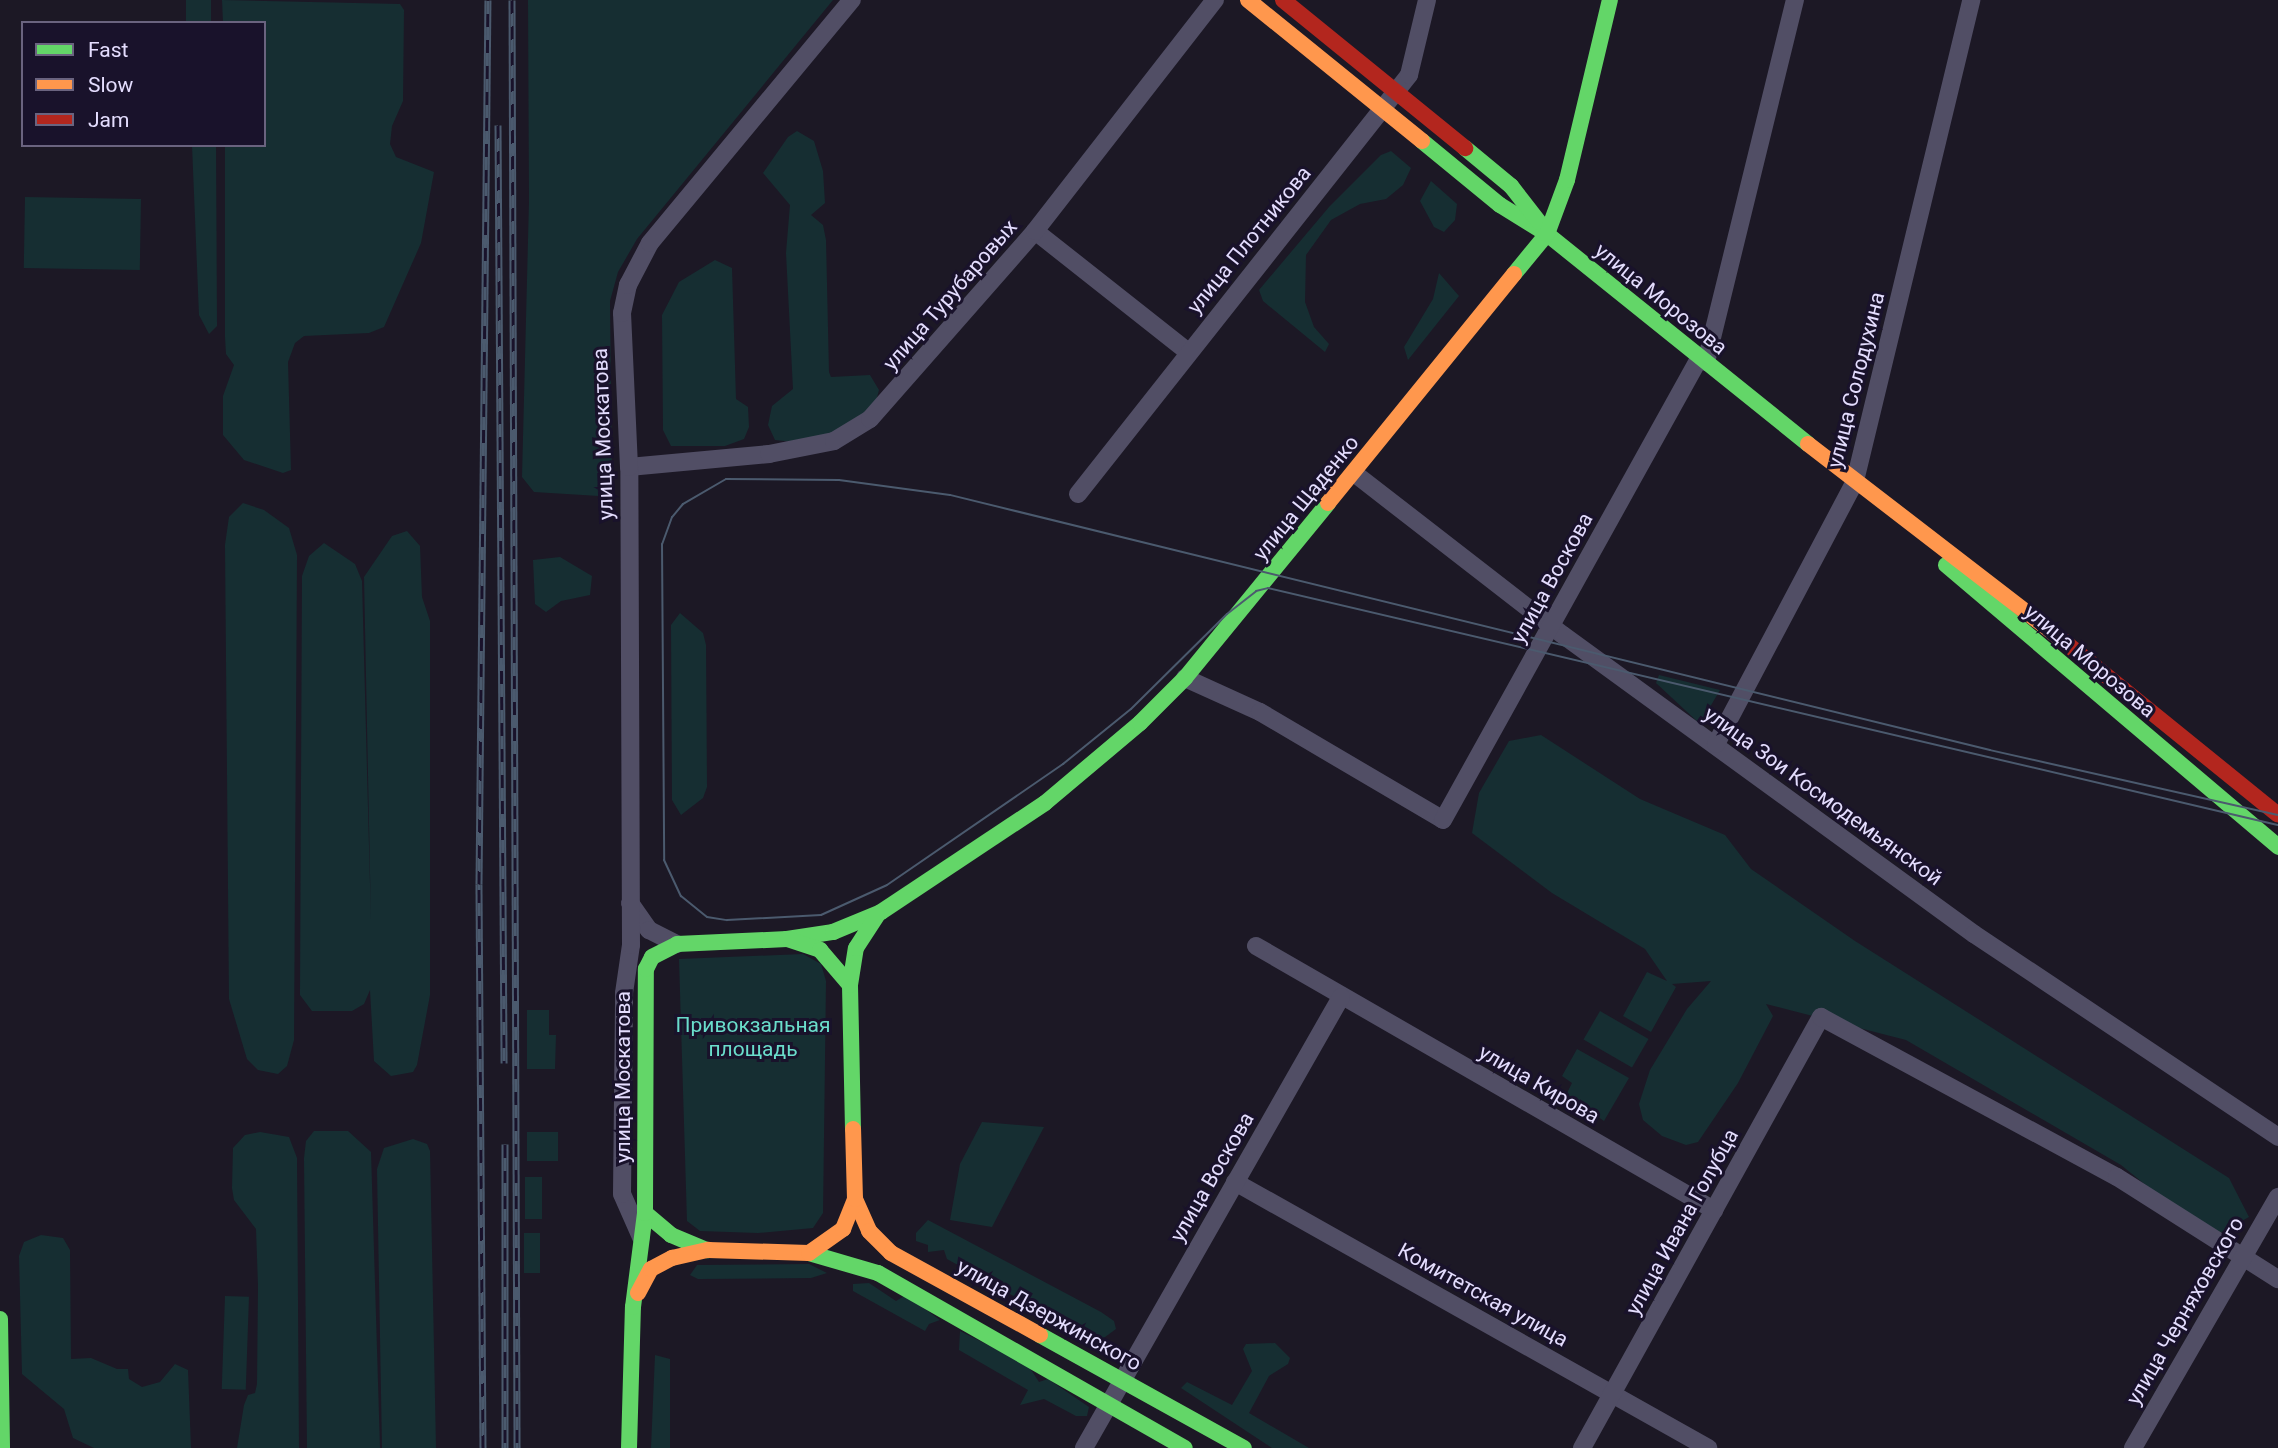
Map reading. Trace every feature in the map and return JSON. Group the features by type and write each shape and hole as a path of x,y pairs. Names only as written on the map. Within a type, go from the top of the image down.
{"main road":[{"name":"улица Морозова","path":"1248,0 1500,205 1547,234 1855,481 1966,584 2278,847"},
{"name":"улица Морозова","path":"1283,0 1511,186 1547,234"},
{"name":"улица Щаденко","path":"787,939 833,932 881,912 1053,796 1185,678 1547,234 1567,180 1610,0"},
{"name":"улица Морозова","path":"1880,502 1985,577 2278,815"},
{"name":"улица Щаденко","path":"850,985 856,947 881,912"},
{"path":"646,969 652,957 677,944 787,939 820,950 850,985 855,1199 843,1229 809,1253"},
{"name":"улица Москатова","path":"629,1448 633,1307 645,1213 646,969"},
{"name":"улица Дзержинского","path":"855,1199 869,1231 891,1253 1244,1448"},
{"path":"645,1213 671,1235 708,1250"},
{"path":"633,1307 644,1277 657,1264 708,1250 809,1253 878,1273 1185,1448"},
{"path":"0,1319 2,1448"}],"street":[{"name":"улица Москатова","path":"641,1237 622,1194 624,993 631,945 629,467 622,313 637,263 852,0"},
{"name":"улица Турубаровых","path":"629,467 769,454 834,441 854,430 888,402 1035,232 1215,0"},
{"name":"улица Плотникова","path":"1078,494 1409,75 1427,0"},
{"name":"улица Воскова","path":"1185,678 1260,712 1443,820 1703,359 1795,0"},
{"name":"улица Солодухина","path":"1716,744 1855,481 1971,0"},
{"path":"1035,232 1188,352"},
{"name":"улица Зои Космодемьянской","path":"1354,473 1551,626 1984,941 2278,1138"},
{"path":"629,903 649,930 677,944"},
{"name":"улица Москатова","path":"631,945 646,969"},
{"name":"улица Кирова","path":"1256,946 1714,1210"},
{"name":"улица Воскова","path":"1108,1405 1341,997"},
{"name":"улица Ивана Голубца","path":"1582,1448 1821,1017 2117,1177 2240,1258"},
{"name":"Комитетская улица","path":"1235,1182 1708,1448"},
{"name":"улица Москатова","path":"622,1194 645,1213"},
{"name":"улица Черняховского","path":"2133,1448 2240,1258 2278,1197"},
{"path":"2240,1258 2278,1279"},
{"path":"1084,1448 1108,1405"}],"green space":[{"path":"186,0 211,0 211,21 186,21"},
{"path":"222,0 400,4 404,10 403,101 392,126 390,144 396,157 434,172 421,243 384,327 369,333 304,336 295,343 288,362 291,470 283,473 244,460 223,435 223,396 234,365 226,354 225,337 225,147 266,147 266,21 223,21"},
{"path":"528,0 833,0 637,239 618,272 610,301 612,484 599,496 534,492 522,477 529,201"},
{"path":"797,131 814,141 823,171 825,203 811,215 823,225 826,240 829,372 831,377 870,375 879,390 876,401 847,430 793,442 775,440 768,425 772,406 793,389 786,253 790,205 763,173 788,137"},
{"path":"192,147 216,147 217,326 209,334 199,315"},
{"path":"1391,151 1411,168 1403,185 1386,199 1360,204 1331,220 1306,255 1305,302 1314,327 1329,344 1325,352 1263,301 1259,290 1329,207 1381,155"},
{"path":"1431,181 1457,204 1455,220 1444,232 1434,227 1420,201"},
{"path":"25,197 141,199 140,270 24,268"},
{"path":"715,260 732,268 736,399 748,407 749,427 744,439 725,446 671,446 663,430 662,315 679,282"},
{"path":"1439,273 1459,296 1408,360 1404,347 1433,299"},
{"path":"243,503 264,510 289,528 297,555 294,1040 287,1066 278,1074 258,1070 247,1059 229,999 225,545 229,517"},
{"path":"407,531 420,546 422,597 430,621 430,995 417,1065 413,1072 391,1076 374,1061 370,990 364,1004 352,1011 312,1011 300,995 302,576 309,556 324,543 355,564 362,581 371,922 364,577 392,536"},
{"path":"560,557 592,576 590,595 561,601 546,612 535,604 533,560"},
{"path":"680,613 703,633 706,645 707,787 703,798 681,815 672,800 671,625"},
{"path":"1659,675 1720,690 1700,724 1656,683"},
{"path":"1541,735 1640,799 1725,835 1751,869 1855,941 2229,1178 2249,1217 2211,1238 2121,1165 1906,1040 1766,1004 1773,1016 1738,1083 1698,1142 1686,1145 1662,1136 1643,1120 1639,1104 1650,1070 1687,1009 1711,981 1672,984 1676,987 1651,1032 1623,1016 1647,972 1667,981 1645,949 1552,893 1472,833 1479,793 1509,741"},
{"name":"Привокзальная площадь","path":"803,954 821,964 826,981 823,1213 813,1228 758,1233 700,1231 687,1221 679,959"},
{"path":"527,1010 549,1010 549,1035 556,1035 555,1069 527,1069"},
{"path":"1600,1011 1648,1039 1632,1068 1584,1040"},
{"path":"1577,1049 1629,1078 1604,1121 1566,1095 1572,1083 1562,1076"},
{"path":"982,1122 1044,1127 992,1227 950,1220 960,1164"},
{"path":"314,1131 348,1131 371,1152 380,1448 307,1448 304,1158 306,1141"},
{"path":"260,1132 289,1137 297,1158 299,1448 237,1448 244,1405 248,1395 255,1393 257,1384 258,1286 256,1229 234,1200 233,1148 245,1135"},
{"path":"527,1132 558,1132 558,1161 527,1161"},
{"path":"413,1139 427,1144 430,1151 436,1448 382,1448 377,1169 384,1148"},
{"path":"525,1177 542,1177 542,1219 525,1219"},
{"path":"928,1220 1101,1312 1114,1321 1116,1329 1101,1340 1084,1335 947,1259 944,1250 928,1252 928,1245 916,1241 916,1233"},
{"path":"524,1233 540,1233 540,1273 524,1273"},
{"path":"41,1235 63,1238 70,1250 71,1359 91,1358 117,1369 128,1369 129,1379 142,1387 160,1382 175,1364 188,1370 191,1448 94,1448 73,1438 64,1409 22,1374 19,1256 24,1242"},
{"path":"809,1264 827,1273 811,1278 698,1279 690,1275 697,1265"},
{"path":"869,1283 896,1301 906,1295 940,1320 929,1324 925,1331 853,1291 853,1284"},
{"path":"225,1296 249,1297 246,1390 222,1389"},
{"path":"960,1331 1028,1365 1039,1382 1048,1379 1089,1407 1087,1416 1076,1416 1044,1399 1020,1405 1028,1390 959,1350"},
{"path":"1275,1343 1290,1358 1288,1364 1269,1376 1249,1413 1309,1448 1272,1448 1181,1388 1187,1382 1232,1405 1252,1371 1243,1349 1246,1344"},
{"path":"655,1355 670,1359 670,1448 651,1448"}],"tram line":[{"path":"2278,815 1990,750 950,495 839,480 726,479 683,504 672,517 662,544 664,860 681,896 707,917 727,920 821,915 887,885 1063,764 1131,709 1227,614 1256,591 1268,588 2278,825"}],"railway":[{"path":"483,1448 479,884 488,0"},
{"path":"512,0 517,1448"},
{"path":"498,125 504,1063"},
{"path":"505,1144 505,1448"}],"traffic: fast":[{"path":"1514,274 1547,234 1567,180 1610,0"},
{"path":"1422,141 1500,205 1547,234 1808,444"},
{"path":"1465,148 1511,186 1539,222"},
{"path":"787,939 833,932 881,912 1045,803 1140,723 1185,678 1328,503"},
{"path":"1946,565 2278,847"},
{"path":"853,1129 850,985 856,948 877,916"},
{"path":"629,1448 633,1307 645,1213 646,969 652,957 677,944 787,939 820,950 850,985"},
{"path":"645,1213 671,1235 707,1250"},
{"path":"809,1253 878,1273 1185,1448"},
{"path":"0,1319 2,1448"},
{"path":"1040,1335 1244,1448"}],"traffic: slow":[{"path":"1248,0 1422,141"},
{"path":"1328,503 1514,274"},
{"path":"1808,444 2061,639"},
{"path":"638,1293 651,1269 672,1258 708,1250 809,1253 843,1229 855,1199 853,1129"},
{"path":"855,1199 869,1231 891,1253 1040,1335"}],"traffic: jam":[{"path":"1283,0 1465,148"},
{"path":"2061,639 2278,815"}]}
